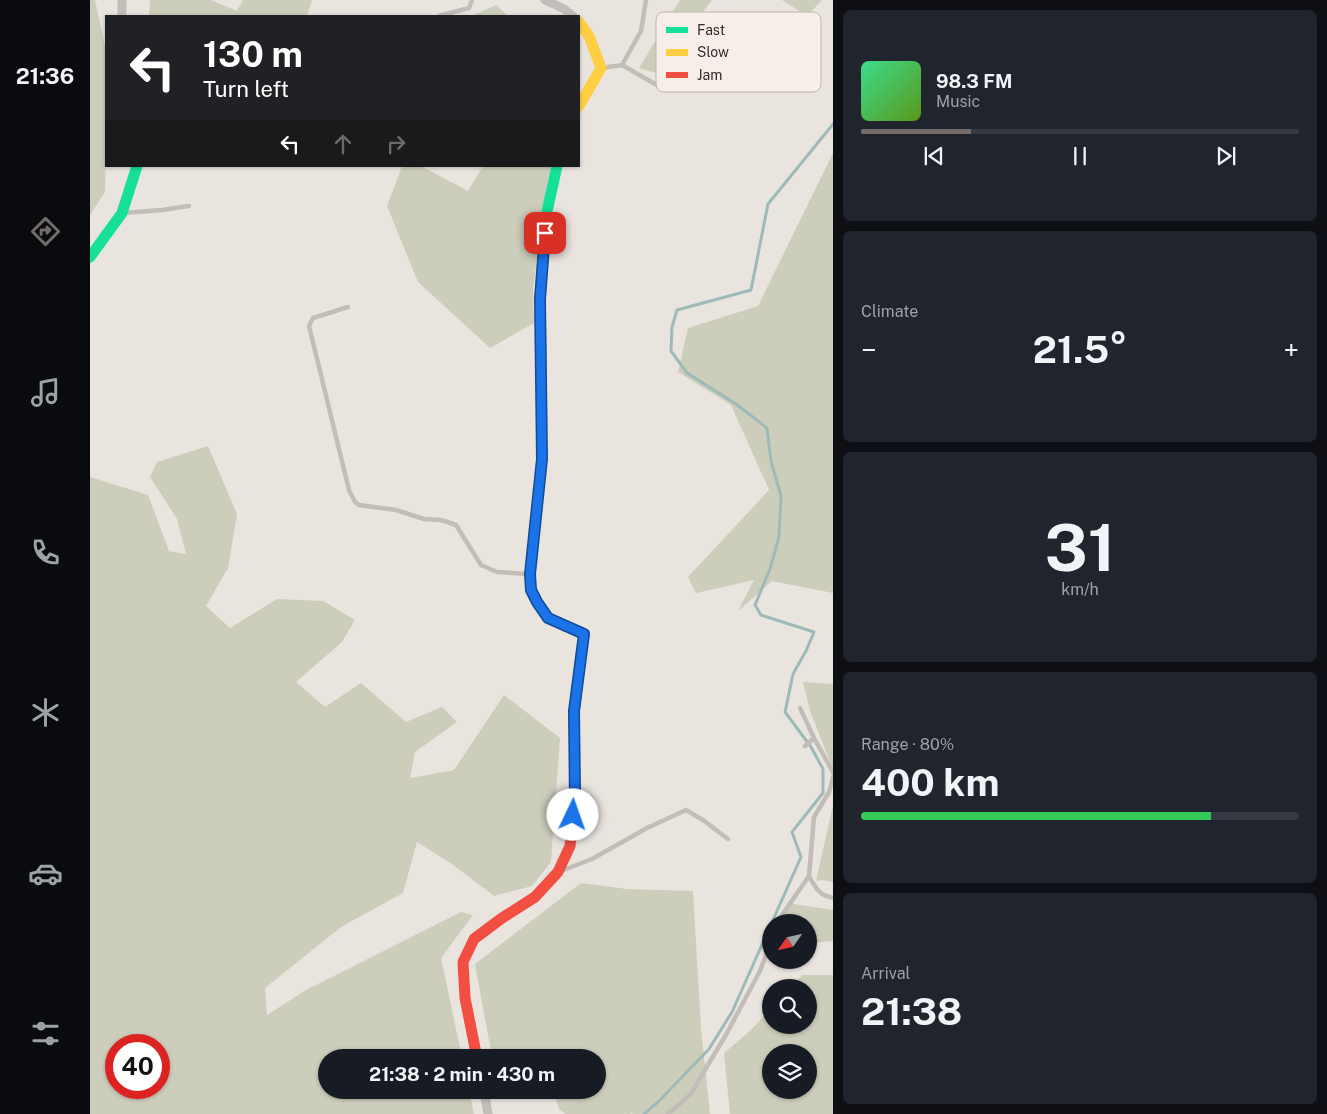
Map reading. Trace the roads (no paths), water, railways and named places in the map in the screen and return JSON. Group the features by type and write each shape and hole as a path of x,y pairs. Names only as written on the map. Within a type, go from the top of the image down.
{"street":[{"path":"122,0 122,15"},
{"path":"545,0 572,15"},
{"path":"580,23 589,36 601,68 580,104"},
{"path":"90,257 122,213 137,167"},
{"path":"475,1049 465,998 463,962 474,939 535,897 558,872 570,846 575,800 574,711 584,634 548,618 531,590 530,574 542,459 540,299 546,216 557,167"},
{"path":"486,1099 488,1114"}],"lane":[{"path":"443,15 469,8 472,0"},
{"path":"622,65 642,31 646,0"},
{"path":"601,68 622,65 656,85"},
{"path":"122,213 189,206"},
{"path":"348,307 313,318 309,326 349,490 355,502 359,505 396,510 424,519 441,520 456,525 481,565 497,572 530,574"},
{"path":"782,914 808,876 814,816 829,792 833,774 800,708"},
{"path":"805,746 814,738"},
{"path":"558,872 592,859 648,828 686,810 728,839"},
{"path":"808,876 819,892 833,898"},
{"path":"668,1114 690,1095 727,1032 762,966"}],"waterway":[{"path":"644,1114 709,1049 732,1012 801,857 792,832 823,793 823,769 811,747 785,712 793,674 814,632 761,615 755,605 770,569 779,537 781,496 771,461 767,428 736,404 687,373 671,351 672,327 677,310 751,290 768,204 833,124"}]}
